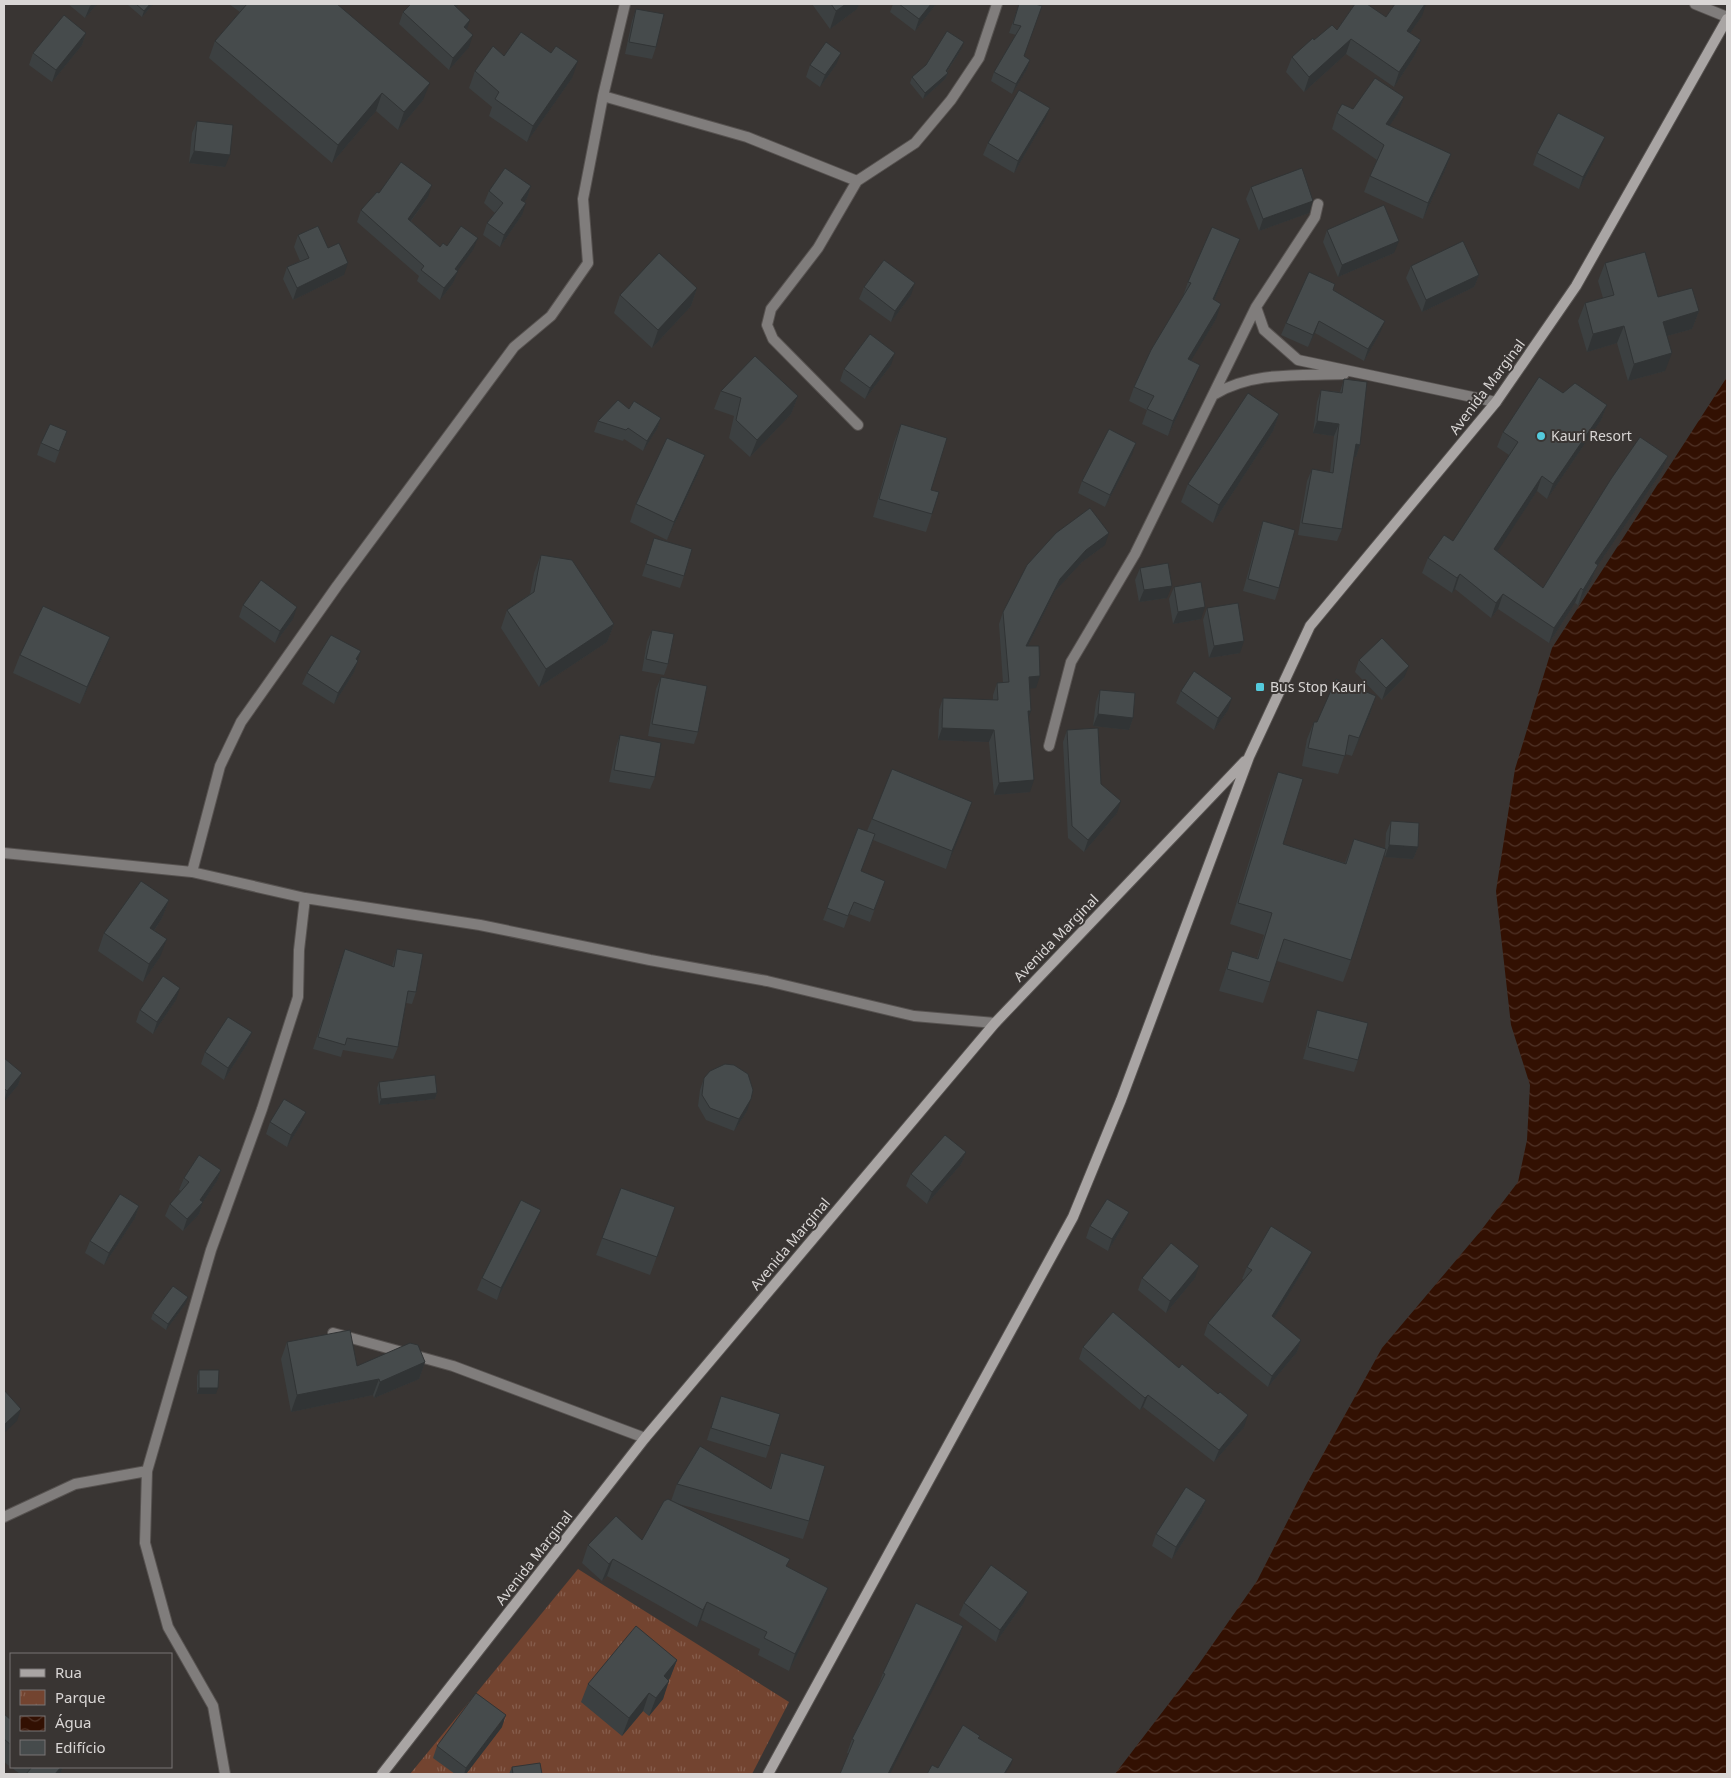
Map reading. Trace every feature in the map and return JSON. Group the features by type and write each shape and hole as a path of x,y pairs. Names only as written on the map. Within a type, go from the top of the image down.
{"street":[{"path":"192,872 220,766 241,722 337,586 514,347 551,316 588,263 583,199 602,96 625,4"},
{"path":"858,425 773,339 767,324 771,309 818,248 857,181 915,143 951,100 978,58 997,4"},
{"path":"1695,4 1727,18"},
{"name":"Avenida Marginal","path":"768,1774 1073,1217 1122,1100 1249,757 1310,626 1496,402 1576,286 1727,18"},
{"path":"602,96 747,138 857,181"},
{"path":"1049,746 1071,662 1135,554 1256,307 1315,217 1318,204"},
{"path":"1256,307 1264,330 1298,360 1496,402"},
{"path":"1214,394 1232,384 1249,380 1357,373"},
{"name":"Avenida Marginal","path":"382,1774 646,1438 994,1022 1249,757"},
{"path":"4,853 192,872 304,898 480,925 767,982 914,1016 994,1022"},
{"path":"225,1774 213,1706 168,1627 145,1544 147,1471 211,1250 262,1109 298,997 299,950 304,898"},
{"path":"333,1333 453,1366 646,1438"},
{"path":"4,1517 75,1484 147,1471"}],"green space":[{"path":"578,1569 789,1702 752,1774 410,1774"}],"water":[{"path":"1727,377 1727,1774 1115,1774 1196,1668 1257,1581 1306,1485 1382,1348 1479,1233 1518,1182 1527,1140 1530,1085 1511,1025 1496,891 1515,769 1552,648"}],"building":[{"path":"136,4 150,4 144,11"},
{"path":"247,4 337,4 430,83 404,112 382,93 338,145 215,41"},
{"path":"411,4 453,4 470,20 464,27 473,35 453,58 403,12"},
{"path":"831,4 846,4 836,11"},
{"path":"899,4 931,4 919,19"},
{"path":"1019,4 1042,6 1024,56 1030,60 1016,84 994,72 1021,26 1013,24"},
{"path":"1355,4 1367,4 1386,17 1395,4 1425,4 1407,31 1421,40 1399,72 1351,39 1309,77 1292,57 1313,38 1314,40 1332,25 1337,30"},
{"path":"636,9 664,14 656,47 629,42"},
{"path":"64,15 86,33 56,70 33,53"},
{"path":"947,31 964,42 946,71 948,73 925,93 912,77 926,65"},
{"path":"521,32 551,53 556,46 578,61 533,126 495,99 499,92 475,71 493,46 504,56"},
{"path":"826,42 841,53 825,75 810,65"},
{"path":"1375,78 1404,97 1386,124 1451,154 1428,203 1370,176 1384,145 1337,113 1342,104 1353,109"},
{"path":"1019,90 1050,108 1018,161 988,143"},
{"path":"1558,113 1605,137 1583,177 1537,153"},
{"path":"197,121 233,125 230,155 194,151"},
{"path":"401,162 432,185 408,219 440,247 443,243 447,246 461,226 478,238 455,269 458,271 444,288 421,270 424,266 361,210 377,192 379,193"},
{"path":"505,168 531,186 521,200 526,203 504,235 487,223 503,203 489,191"},
{"path":"1302,168 1313,201 1263,219 1251,187"},
{"path":"1384,205 1399,241 1342,265 1327,230"},
{"path":"318,226 328,248 339,243 348,263 297,288 287,267 309,258 298,235"},
{"path":"1212,227 1240,239 1213,299 1221,304 1188,359 1200,365 1173,421 1147,409 1154,396 1134,387 1151,350 1191,283 1188,282"},
{"path":"1463,241 1479,275 1426,300 1411,266"},
{"path":"1645,252 1658,297 1692,288 1699,311 1663,322 1672,353 1634,364 1624,326 1593,334 1585,303 1614,295 1605,263"},
{"path":"659,253 697,288 658,330 620,295"},
{"path":"884,260 915,283 895,311 864,287"},
{"path":"1309,272 1335,284 1333,290 1385,321 1368,349 1319,321 1313,335 1286,323"},
{"path":"870,334 895,353 870,388 844,369"},
{"path":"755,356 798,396 757,440 736,420 741,398 721,391"},
{"path":"1539,377 1563,393 1575,383 1607,405 1553,484 1542,476 1494,549 1543,588 1611,479 1640,437 1668,456 1595,563 1598,565 1583,590 1581,588 1554,628 1503,594 1496,603 1460,574 1457,578 1428,558 1444,535 1453,541 1518,442 1503,432"},
{"path":"1344,379 1367,382 1360,445 1356,444 1342,529 1302,523 1312,469 1333,473 1339,424 1317,421 1321,390 1342,393"},
{"path":"1248,393 1279,414 1219,505 1188,484"},
{"path":"618,400 629,409 634,401 661,418 647,441 628,428 626,430 598,421"},
{"path":"50,424 67,431 59,451 41,443"},
{"path":"901,424 947,438 931,490 939,492 932,514 879,499"},
{"path":"1109,429 1136,443 1110,495 1082,481"},
{"path":"667,438 705,455 674,522 636,504"},
{"path":"1090,508 1109,533 1086,550 1060,579 1026,646 1039,646 1040,676 1029,677 1031,711 1028,711 1034,780 999,783 994,730 942,728 943,698 998,700 997,683 1009,682 1003,612 1027,565 1056,533"},
{"path":"1263,521 1295,530 1279,588 1248,579"},
{"path":"654,538 692,549 684,576 646,564"},
{"path":"541,555 572,560 614,624 546,669 507,610 534,592"},
{"path":"1168,563 1172,586 1144,590 1140,568"},
{"path":"261,580 297,607 280,631 243,605"},
{"path":"1201,582 1205,607 1178,612 1174,587"},
{"path":"1238,603 1244,641 1214,646 1207,608"},
{"path":"43,606 110,637 87,687 20,655"},
{"path":"652,630 674,634 668,664 646,659"},
{"path":"331,635 361,651 356,659 358,661 338,693 307,673"},
{"path":"1382,638 1409,666 1386,688 1359,660"},
{"path":"1194,671 1232,698 1218,718 1181,691"},
{"path":"661,677 707,686 698,732 652,724"},
{"path":"1336,679 1376,696 1359,738 1349,735 1345,756 1308,748 1314,722 1317,722"},
{"path":"1100,690 1135,693 1133,718 1098,714"},
{"path":"1098,728 1101,784 1121,801 1088,840 1072,826 1067,730"},
{"path":"620,735 661,743 655,777 614,770"},
{"path":"892,769 972,802 952,851 872,819"},
{"path":"1278,772 1303,779 1283,844 1346,864 1354,839 1386,849 1351,960 1284,939 1270,982 1227,969 1232,951 1258,959 1272,913 1238,903"},
{"path":"1391,821 1419,823 1418,847 1389,845"},
{"path":"858,828 875,834 861,871 885,881 874,910 854,902 848,916 827,908"},
{"path":"141,881 169,900 150,928 167,939 149,964 104,933"},
{"path":"345,949 394,967 397,949 423,954 416,992 408,991 398,1047 347,1038 345,1045 318,1037"},
{"path":"163,976 180,988 157,1022 140,1010"},
{"path":"1317,1010 1368,1023 1358,1060 1308,1047"},
{"path":"228,1017 252,1032 228,1068 205,1052"},
{"path":"4,1058 22,1073 7,1091 4,1088"},
{"path":"725,1064 734,1065 748,1074 753,1090 751,1099 739,1119 710,1108 702,1095 704,1078 710,1071"},
{"path":"435,1075 437,1093 381,1099 379,1082"},
{"path":"284,1099 306,1112 291,1135 270,1122"},
{"path":"945,1135 966,1152 932,1192 911,1174"},
{"path":"199,1155 221,1170 200,1200 203,1202 187,1219 170,1204 189,1182 184,1178"},
{"path":"621,1188 675,1207 657,1257 602,1238"},
{"path":"120,1194 139,1206 109,1253 90,1241"},
{"path":"1107,1199 1129,1212 1112,1239 1090,1226"},
{"path":"521,1200 541,1210 501,1288 482,1278"},
{"path":"1271,1226 1312,1252 1272,1316 1301,1340 1272,1376 1208,1323 1252,1270 1247,1267"},
{"path":"1171,1243 1199,1266 1170,1301 1142,1278"},
{"path":"173,1286 188,1297 168,1324 153,1313"},
{"path":"1113,1312 1179,1368 1182,1364 1218,1394 1220,1392 1248,1415 1219,1450 1148,1395 1145,1398 1083,1347"},
{"path":"350,1330 357,1366 410,1343 418,1345 425,1362 380,1382 379,1379 297,1395 287,1342"},
{"path":"199,1370 219,1370 218,1388 199,1388"},
{"path":"4,1390 21,1409 4,1425"},
{"path":"721,1396 780,1414 770,1446 711,1428"},
{"path":"700,1446 771,1489 781,1453 825,1466 809,1521 677,1484"},
{"path":"1186,1487 1206,1500 1176,1547 1156,1534"},
{"path":"668,1499 790,1559 786,1566 828,1588 795,1654 764,1638 767,1632 707,1602 703,1610 613,1559 609,1564 588,1545 616,1516 642,1540 664,1501"},
{"path":"991,1565 1028,1592 1000,1630 964,1603"},
{"path":"916,1603 963,1626 888,1774 840,1774 854,1740 852,1739 885,1674 883,1673"},
{"path":"636,1626 677,1660 664,1676 669,1681 656,1698 649,1693 629,1718 588,1684"},
{"path":"476,1693 506,1715 466,1768 437,1746"},
{"path":"4,1714 10,1719 10,1744 4,1739"},
{"path":"963,1725 980,1736 978,1738 1013,1759 1004,1774 927,1774 932,1765 938,1768"},
{"path":"540,1763 542,1774 513,1774 512,1767"},
{"path":"31,1768 60,1768 55,1774 26,1774"}],"place":[{"name":"Kauri Resort","path":"1541,436"},
{"name":"Bus Stop Kauri","path":"1260,687"}]}
